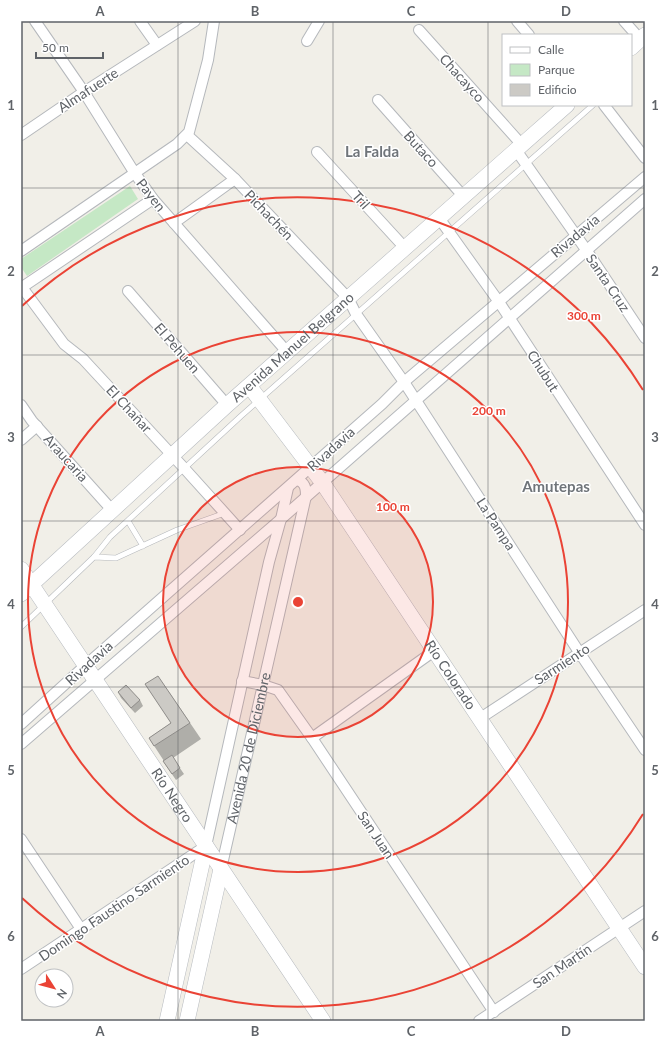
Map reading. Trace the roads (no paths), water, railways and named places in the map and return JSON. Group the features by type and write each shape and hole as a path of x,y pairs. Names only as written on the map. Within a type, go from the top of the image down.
{"street":[{"name":"Payen","path":"35,21 84,92 134,172 153,199 288,352"},
{"path":"140,21 157,45"},
{"name":"Almafuerte","path":"21,135 84,92 196,21"},
{"path":"21,251 134,172 177,144 187,135 208,60 214,21"},
{"path":"307,41 319,21"},
{"path":"517,21 528,34"},
{"path":"624,21 639,41"},
{"name":"Chacayco","path":"419,30 519,147"},
{"name":"Butaco","path":"378,100 464,197"},
{"name":"Avenida Manuel Belgrano","path":"26,589 227,405 250,387 348,298 566,106"},
{"path":"605,106 645,158"},
{"name":"Pichachén","path":"187,135 235,179 348,298"},
{"name":"Santa Cruz","path":"519,147 526,164 587,251 645,338"},
{"name":"Tril","path":"317,152 405,248"},
{"name":"Rivadavia","path":"21,724 297,480 382,404 404,382 645,177"},
{"path":"174,223 235,179"},
{"path":"21,287 153,199"},
{"name":"Rivadavia","path":"21,744 281,519 645,199"},
{"name":"Chubut","path":"439,218 499,302 645,525"},
{"name":"El Chañar","path":"21,287 64,344 83,359 240,530"},
{"name":"El Pehuen","path":"128,291 227,405"},
{"name":"La Pampa","path":"348,298 356,314 404,382 579,652 645,750"},
{"name":"Río Colorado","path":"250,387 322,482 645,967"},
{"name":"Araucaria","path":"21,405 36,426 112,510"},
{"path":"21,440 36,426"},
{"path":"297,480 302,481 305,484 306,496"},
{"name":"Avenida 20 de Diciembre","path":"167,1021 269,562 288,488"},
{"name":"Avenida 20 de Diciembre","path":"187,1021 306,496"},
{"name":"Río Negro","path":"21,569 26,589 45,605 323,1021"},
{"name":"Sarmiento","path":"479,719 645,610"},
{"path":"312,738 434,652"},
{"name":"San Juan","path":"242,681 263,685 278,690 312,738 494,1012"},
{"path":"21,839 81,929"},
{"name":"Domingo Faustino Sarmiento","path":"21,969 206,846"},
{"name":"San Martín","path":"479,1021 645,911"}],"lane":[{"path":"21,627 94,557 110,537 184,468 449,231 592,106"},
{"path":"94,557 116,558 177,530 225,513"},
{"path":"128,521 144,546"}],"district":[{"name":"La Falda","path":"372,152"},
{"name":"Amutepas","path":"556,487"}]}
